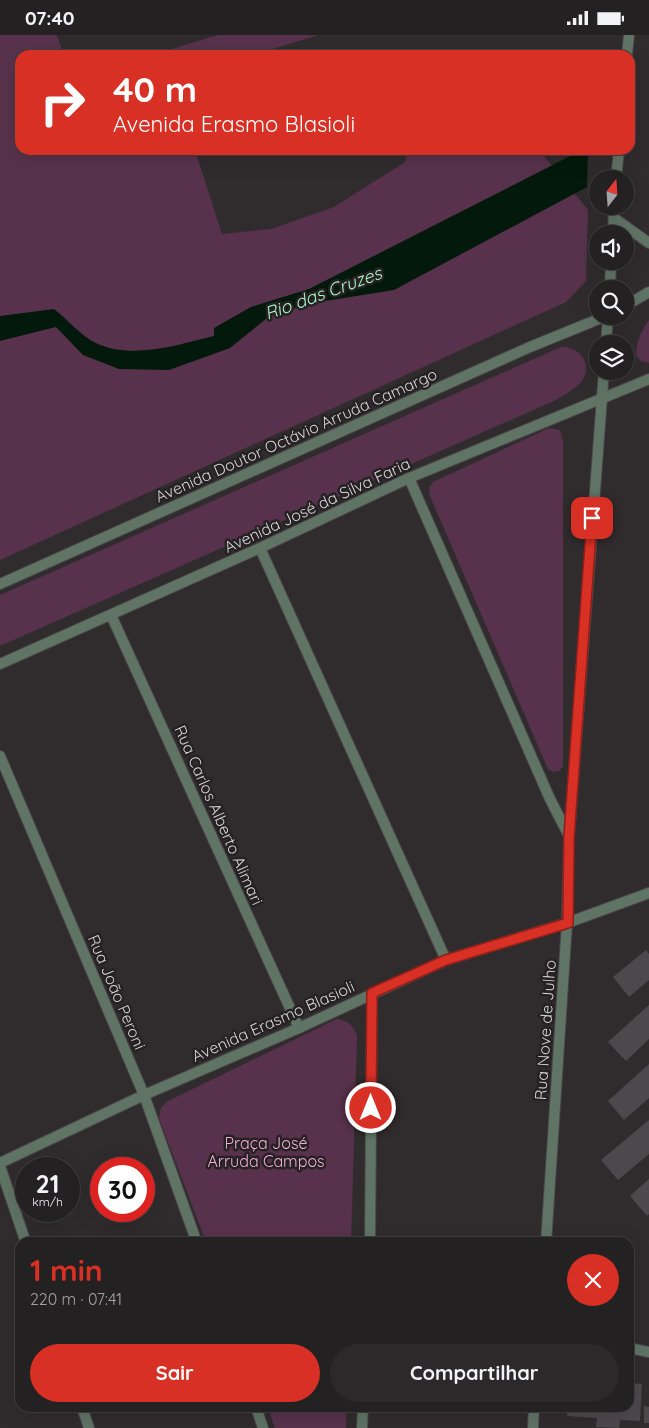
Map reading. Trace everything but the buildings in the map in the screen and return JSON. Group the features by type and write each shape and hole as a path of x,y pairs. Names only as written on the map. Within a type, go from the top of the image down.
{"street":[{"path":"628,50 629,35"},
{"path":"617,170 618,155"},
{"path":"614,218 614,225"},
{"path":"614,218 649,243"},
{"path":"634,301 649,292"},
{"name":"Avenida Doutor Octávio Arruda Camargo","path":"0,584 530,347 589,323"},
{"name":"Avenida José da Silva Faria","path":"0,664 260,548 409,478 601,401 649,379"},
{"name":"Rua Nove de Julho","path":"546,1237 568,923 569,837 603,380"},
{"path":"409,478 550,799 569,837"},
{"path":"260,548 446,960"},
{"name":"Rua Carlos Alberto Alimari","path":"111,615 299,1028"},
{"name":"Rua João Peroni","path":"0,756 144,1095 195,1237"},
{"name":"Avenida Erasmo Blasioli","path":"0,1165 144,1095 299,1028 446,960 568,923 649,893"},
{"path":"370,1237 372,993"},
{"path":"0,1165 24,1237"},
{"path":"634,1346 649,1345"},
{"path":"634,1348 649,1352"},
{"path":"84,1412 89,1428"},
{"path":"258,1412 263,1428"},
{"path":"362,1428 363,1412"},
{"path":"533,1428 534,1412"}],"green space":[{"path":"0,35 57,35 62,50 15,50 15,155 197,155 222,234 271,229 334,207 405,162 407,155 543,155 588,210 586,281 566,302 0,560"},
{"path":"218,35 319,35 269,50 168,50"},
{"path":"649,320 649,363 641,361 636,356 640,337"},
{"path":"561,347 575,350 580,354 584,359 586,371 584,378 579,384 556,400 0,646 0,595"},
{"path":"549,428 560,430 563,441 563,766 559,771 553,772 548,769 430,496 429,488 433,482"},
{"name":"Praça José Arruda Campos","path":"337,1019 350,1024 357,1036 351,1237 204,1237 159,1118 161,1108 166,1102"},
{"path":"269,1412 346,1412 346,1428 275,1428"}],"water":[{"name":"Rio das Cruzes","path":"572,155 588,155 587,187 394,290 319,302 272,314 230,348 169,370 119,369 83,355 56,327 0,341 0,316 54,309 85,336 96,343 110,348 139,351 170,347 214,336 214,328 251,307 309,289"}],"route":[{"path":"371,1108 372,993 446,960 568,923 569,837 592,518"}]}
